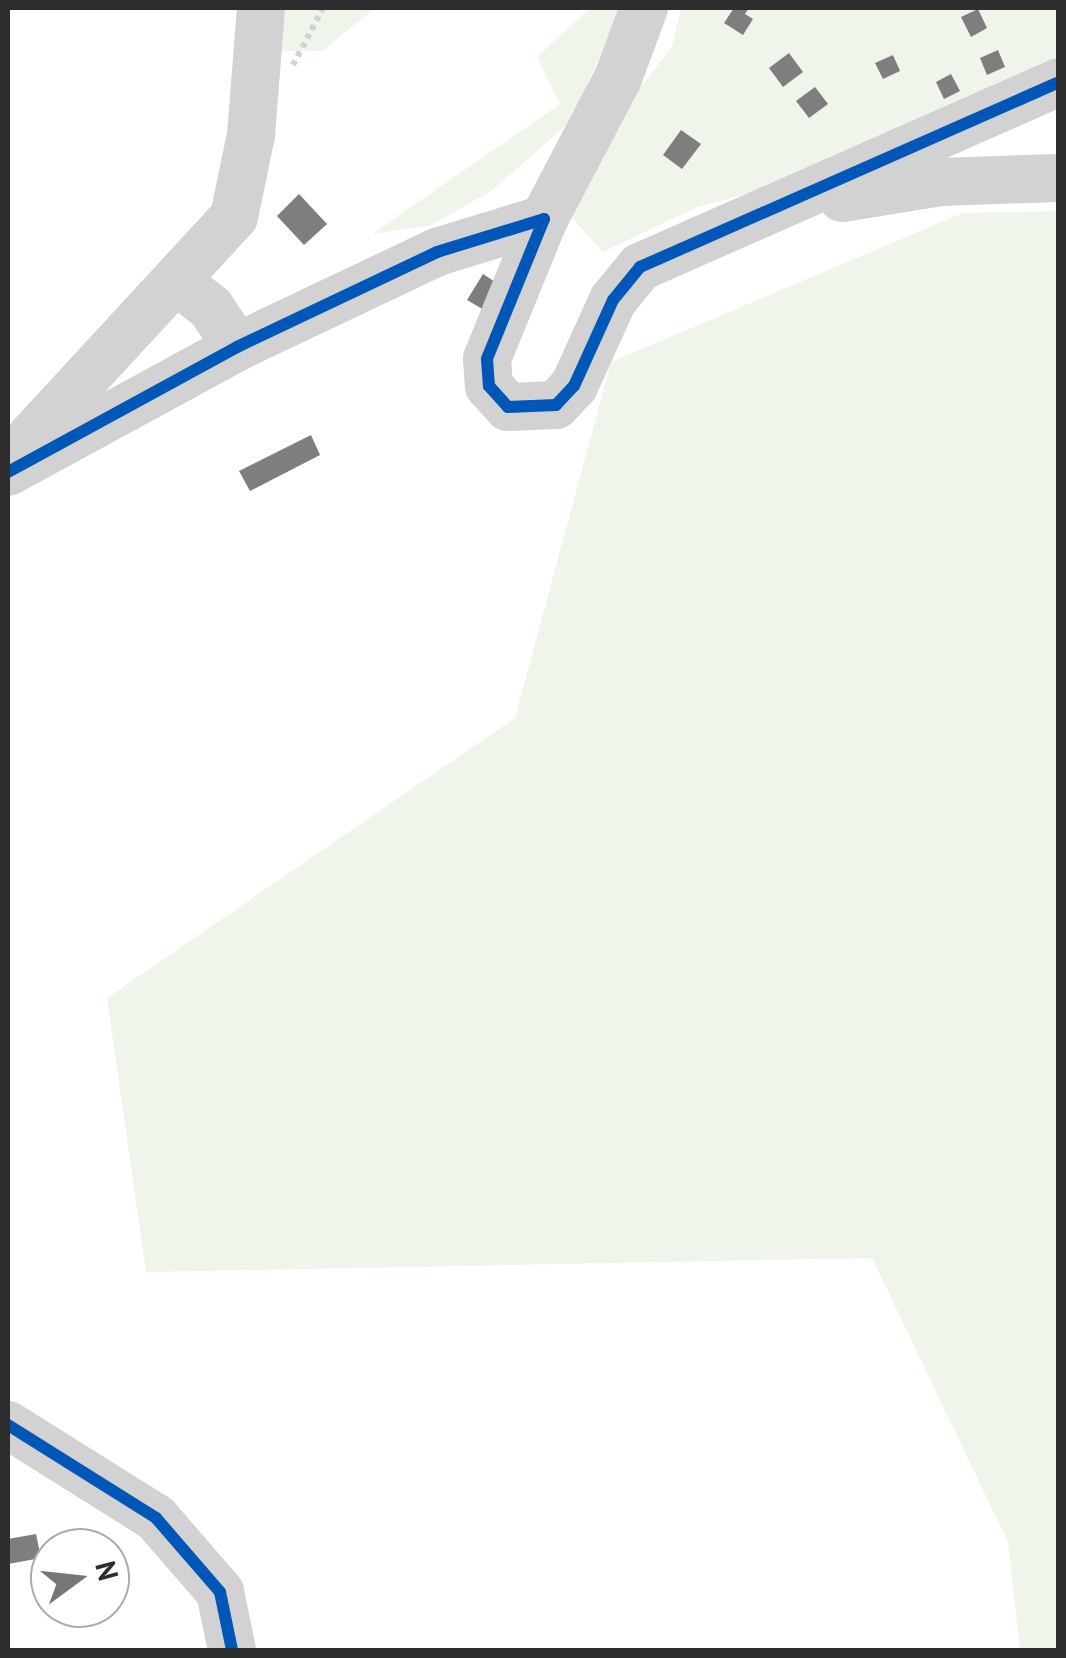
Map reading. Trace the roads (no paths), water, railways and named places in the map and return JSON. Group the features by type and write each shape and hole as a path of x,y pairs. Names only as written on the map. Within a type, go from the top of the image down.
{"street":[{"path":"8,462 234,217 252,135 260,8"},
{"path":"644,8 618,78 544,219 487,359 489,386 508,407 533,410 556,405 574,386 614,300 640,266 1058,83"},
{"path":"764,211 941,182 1058,178"},
{"path":"8,472 237,346 436,252 544,219"},
{"path":"178,282 212,308 237,346"},
{"path":"8,1426 156,1518 220,1592 232,1650"}]}
